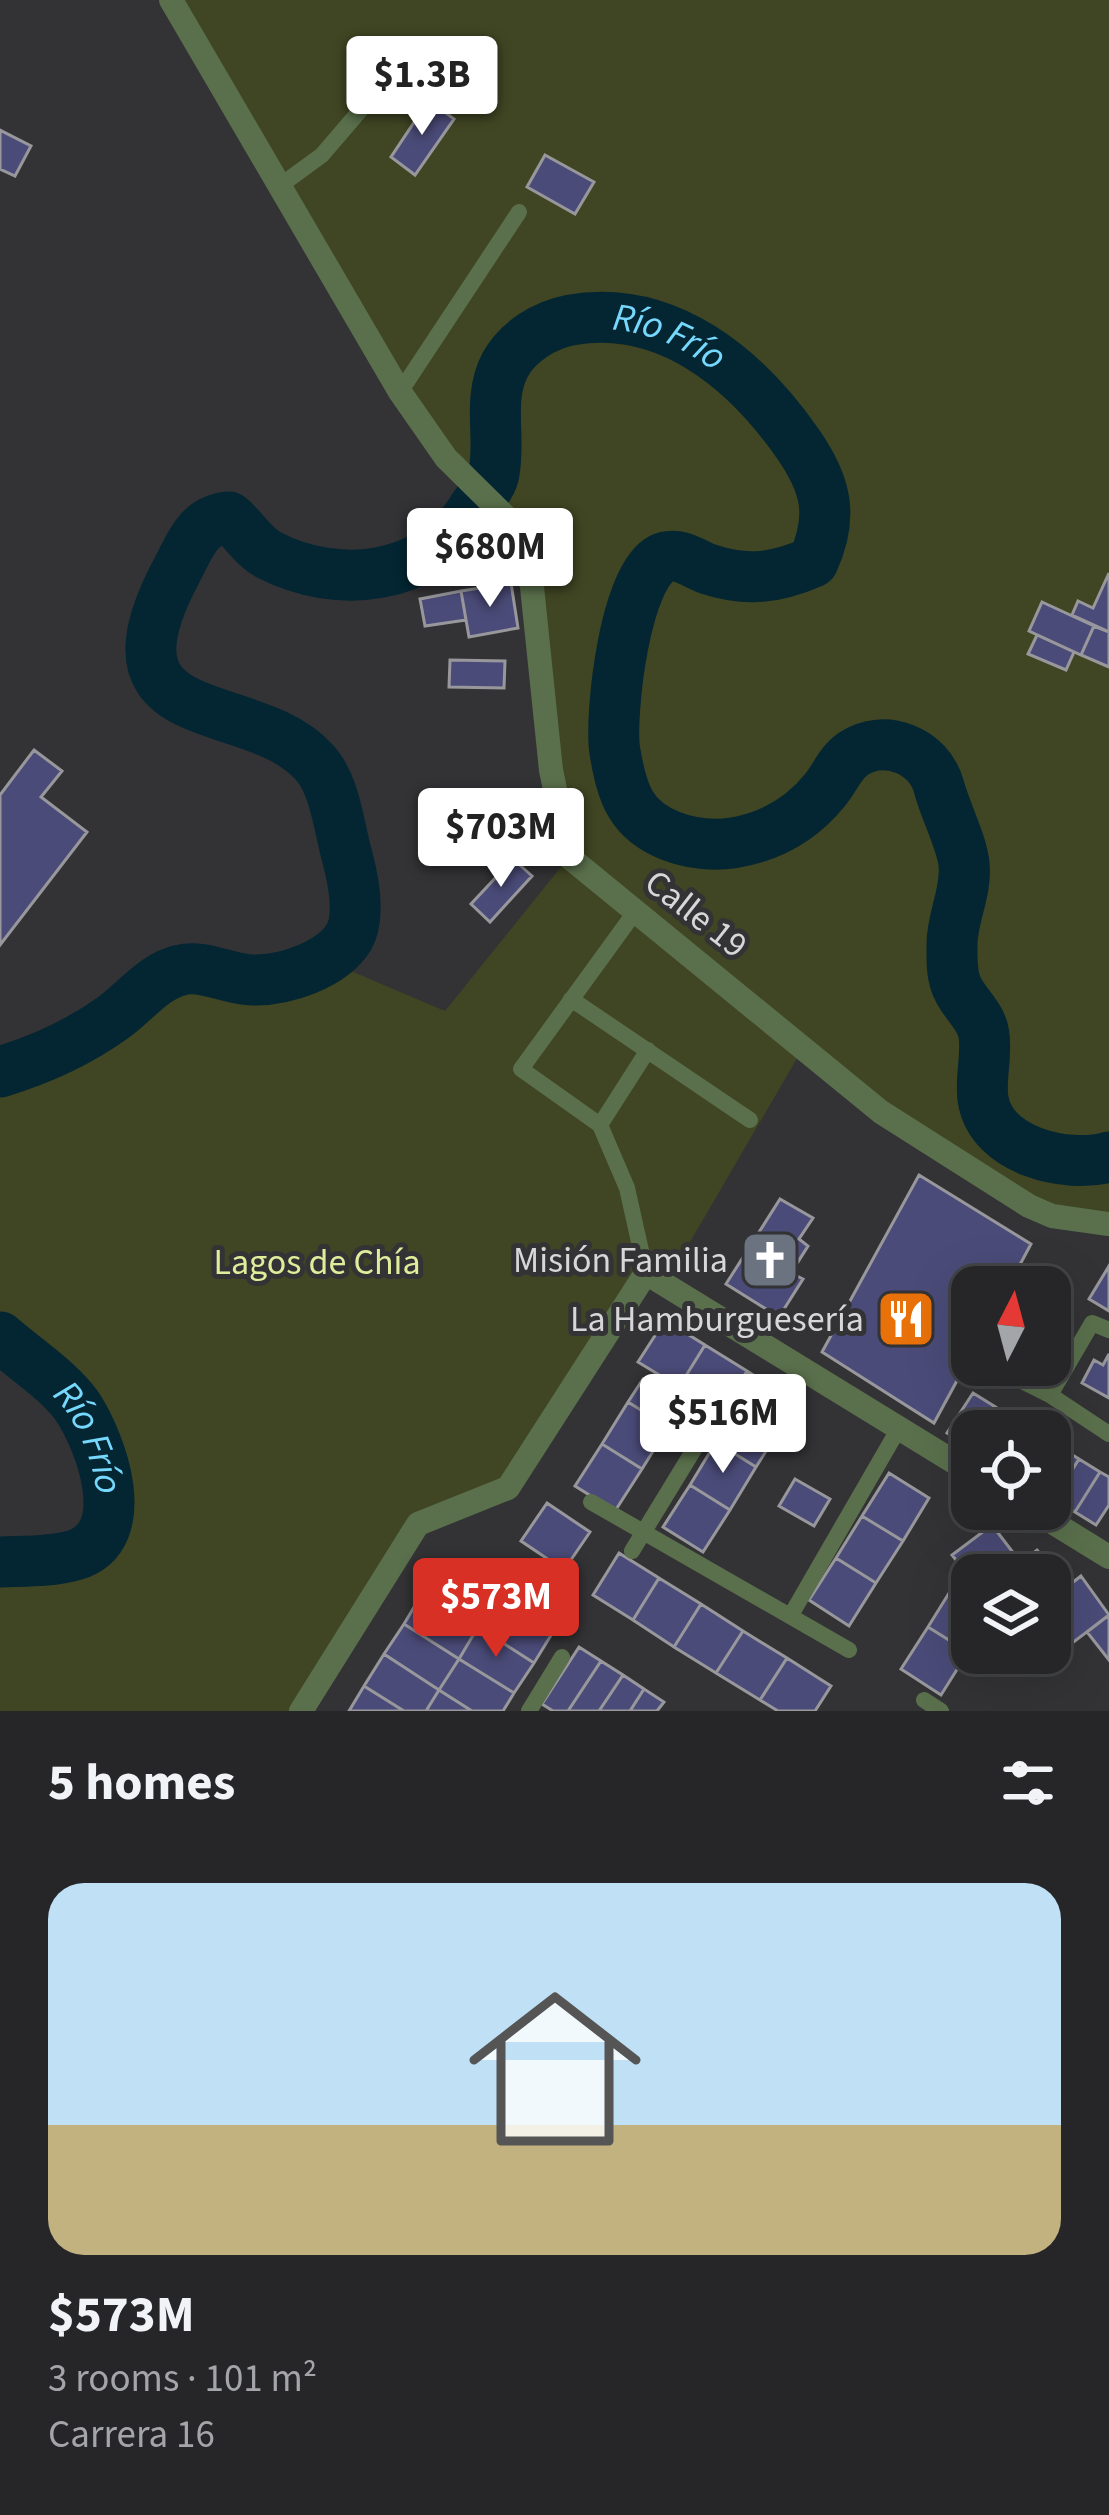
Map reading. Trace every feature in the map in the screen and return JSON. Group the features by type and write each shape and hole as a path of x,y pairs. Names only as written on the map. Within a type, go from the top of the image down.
{"street":[{"name":"Calle 19","path":"171,0 400,392 446,458 510,521 532,587 551,770 569,857 881,1112 1029,1206 1052,1216 1109,1223"},
{"path":"301,1711 418,1524 508,1488 646,1273 951,1460"},
{"path":"1065,1530 1109,1557"}],"lane":[{"path":"281,185 322,155 381,86 462,92"},
{"path":"400,392 519,212"},
{"path":"635,912 521,1069 600,1125 627,1188 646,1273"},
{"path":"571,1000 750,1120"},
{"path":"600,1125 648,1050"},
{"path":"1050,1395 1092,1323 1109,1330"},
{"path":"1032,1386 1109,1434"},
{"path":"632,1551 712,1420"},
{"path":"791,1615 899,1428"},
{"path":"591,1502 849,1650"},
{"path":"529,1711 562,1657"},
{"path":"924,1700 941,1711"}],"green space":[{"name":"Lagos de Chía","path":"171,0 1109,0 1109,1224 1052,1216 803,1048 665,1285 647,1273 508,1488 418,1524 301,1711 0,1711 0,1562 75,1555 94,1545 109,1509 103,1464 77,1406 0,1337 0,1072 86,1036 166,975 186,968 252,980 286,976 325,960 445,1011 569,857 521,542 446,458"}],"building":[{"path":"429,100 454,119 415,175 391,157"},
{"path":"0,130 31,146 15,176 0,169"},
{"path":"545,155 594,182 575,214 527,187"},
{"path":"1109,573 1109,632 1072,615 1078,601 1093,608"},
{"path":"511,583 518,628 469,637 461,591"},
{"path":"461,591 466,620 425,626 420,599"},
{"path":"1042,602 1094,626 1081,655 1029,631"},
{"path":"1094,626 1109,632 1109,667 1081,655"},
{"path":"1037,635 1074,652 1066,670 1028,654"},
{"path":"450,660 505,661 504,688 449,687"},
{"path":"34,750 62,771 41,797 87,832 0,945 0,795"},
{"path":"513,859 532,876 490,922 471,904"},
{"name":"La Hamburguesería","path":"919,1175 1031,1244 1019,1266 951,1266 954,1386 934,1423 822,1352"},
{"name":"Misión Familia","path":"780,1199 813,1218 799,1239 808,1246 791,1273 803,1279 779,1317 726,1284"},
{"path":"1109,1266 1109,1311 1089,1299"},
{"path":"665,1320 705,1345 679,1387 638,1362"},
{"path":"705,1345 747,1371 720,1414 679,1387"},
{"path":"1109,1354 1109,1398 1082,1383 1094,1360 1103,1365"},
{"path":"747,1371 789,1398 762,1440 720,1414"},
{"path":"643,1379 682,1404 668,1427 628,1402"},
{"path":"973,1393 994,1406 991,1410 962,1410"},
{"path":"628,1402 668,1427 642,1469 602,1444"},
{"path":"730,1420 770,1445 756,1467 716,1442"},
{"path":"716,1442 756,1467 730,1510 690,1485"},
{"path":"602,1444 642,1469 615,1511 575,1486"},
{"path":"1079,1459 1100,1472 1075,1512 1071,1510 1071,1472"},
{"path":"1100,1472 1109,1477 1109,1505 1096,1525 1075,1512"},
{"path":"889,1473 929,1498 903,1541 862,1516"},
{"path":"795,1479 830,1499 814,1526 779,1506"},
{"path":"690,1485 730,1510 703,1552 663,1527"},
{"path":"547,1503 590,1532 564,1570 521,1541"},
{"path":"862,1516 903,1541 876,1583 836,1558"},
{"path":"985,1530 996,1530 1014,1554 953,1554"},
{"path":"619,1553 659,1578 633,1620 593,1595"},
{"path":"836,1558 876,1583 849,1626 809,1600"},
{"path":"443,1562 498,1597 478,1627 423,1592"},
{"path":"1081,1576 1109,1615 1071,1644 1071,1584"},
{"path":"659,1578 701,1604 674,1647 633,1620"},
{"path":"951,1590 951,1641 928,1627"},
{"path":"423,1592 478,1627 459,1659 404,1624"},
{"path":"498,1597 553,1632 534,1663 478,1627"},
{"path":"701,1604 743,1631 716,1673 674,1647"},
{"path":"1109,1615 1109,1660 1087,1632"},
{"path":"404,1624 459,1659 439,1690 384,1654"},
{"path":"478,1627 534,1663 514,1693 459,1659"},
{"path":"928,1627 951,1641 954,1674 941,1695 901,1669"},
{"path":"743,1631 787,1658 760,1700 716,1673"},
{"path":"579,1647 601,1661 568,1711 553,1711 542,1704"},
{"path":"384,1654 439,1690 426,1711 404,1711 364,1686"},
{"path":"787,1658 831,1686 815,1711 778,1711 760,1700"},
{"path":"459,1659 514,1693 503,1711 472,1711 439,1690"},
{"path":"601,1661 623,1675 599,1711 568,1711"},
{"path":"623,1675 644,1689 630,1711 599,1711"},
{"path":"364,1686 404,1711 349,1711"},
{"path":"644,1689 664,1702 657,1711 630,1711"},
{"path":"439,1690 472,1711 426,1711"}],"waterway":[{"name":"Río Frío","path":"0,1072 88,1034 171,973 198,969 265,980 306,969 341,947 353,928 355,897 335,806 321,771 286,741 189,703 165,686 152,661 154,625 176,572 202,529 229,517 269,555 324,573 380,572 431,552 453,535 493,478 497,391 511,356 533,335 552,326 606,317 671,332 729,367 798,444 821,487 825,515 813,562 786,572 736,576 672,556 652,567 630,614 615,709 615,752 630,803 646,822 671,836 692,842 734,843 793,819 825,790 848,758 865,748 891,745 916,755 934,774 963,856 952,967 958,989 983,1028 982,1091 989,1117 1000,1132 1033,1152 1073,1160 1109,1157"},
{"name":"Río Frío","path":"0,1337 77,1406 103,1464 109,1509 94,1545 75,1555 0,1562"}],"place":[{"name":"Misión Familia","path":"770,1260"},
{"name":"La Hamburguesería","path":"906,1319"}]}
